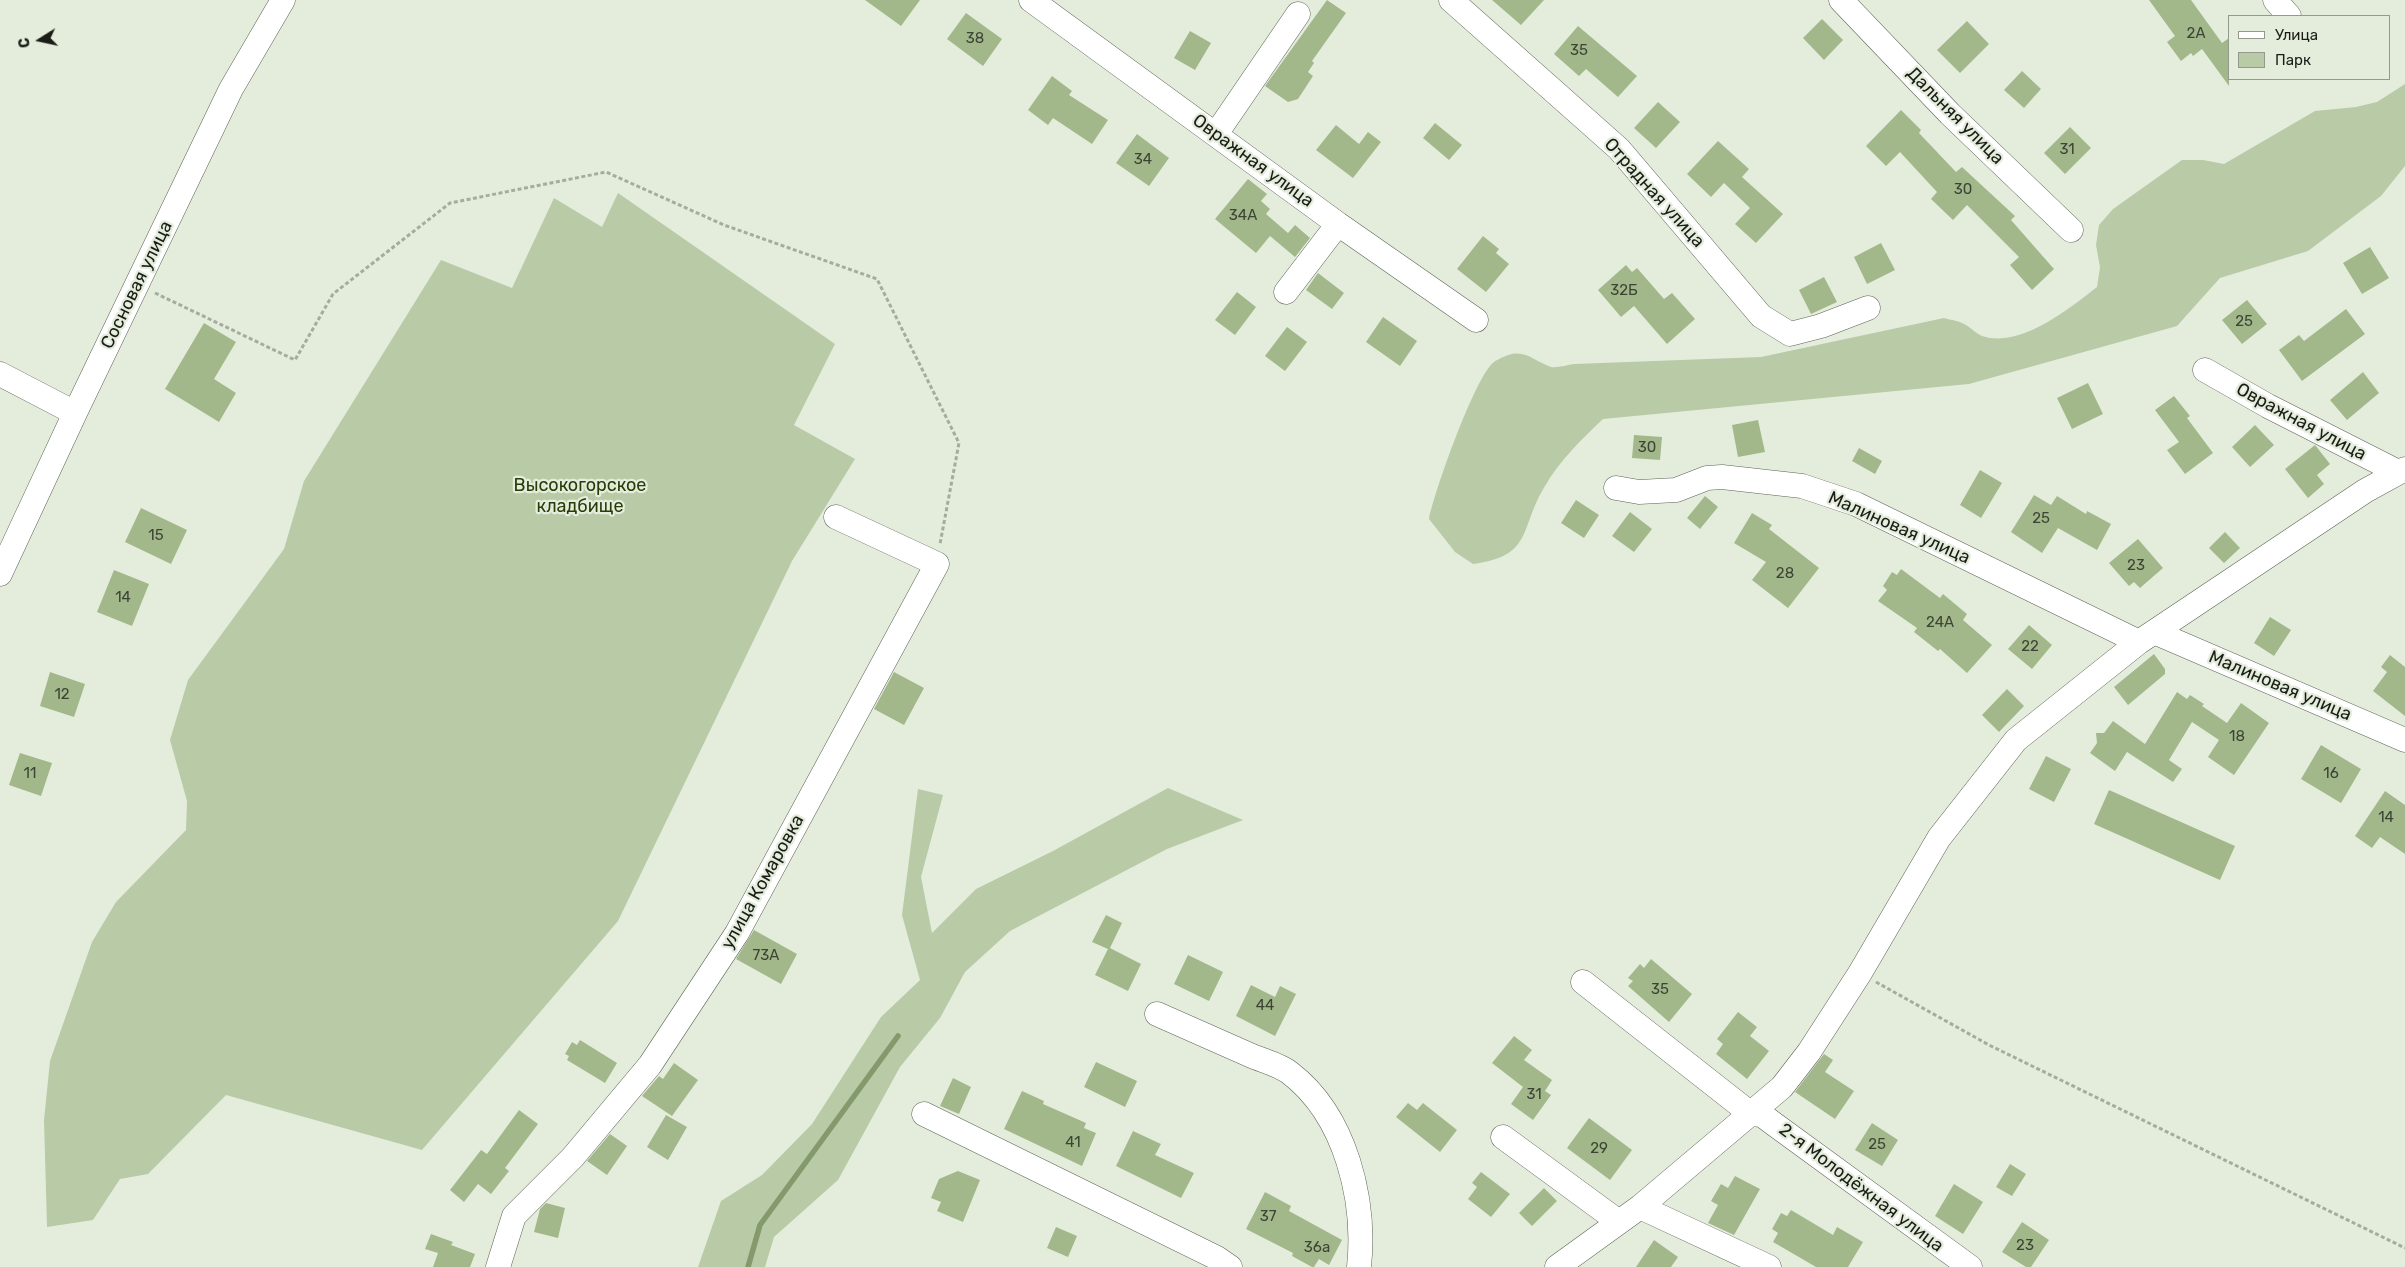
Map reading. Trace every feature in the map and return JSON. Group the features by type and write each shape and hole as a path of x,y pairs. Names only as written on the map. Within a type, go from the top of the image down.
{"street":[{"name":"Сосновая улица","path":"0,574 75,413 232,89 283,0"},
{"name":"Овражная улица","path":"1031,0 1338,224 1476,320"},
{"name":"Отрадная улица","path":"1451,0 1619,149 1761,316 1790,334 1821,326 1868,308"},
{"name":"Дальняя улица","path":"1841,0 1950,114 2071,230"},
{"path":"2275,0 2288,15"},
{"path":"1216,134 1298,14"},
{"path":"1286,292 1338,224"},
{"name":"Овражная улица","path":"2205,370 2268,406 2402,471"},
{"path":"0,374 75,413"},
{"path":"1557,1267 1640,1207 1782,1087 1804,1059 1860,973 1939,838 2016,740 2146,637 2365,491 2402,471"},
{"name":"Малиновая улица","path":"1616,488 1638,492 1676,490 1707,478 1722,476 1802,486 1856,504 2146,637 2405,740"},
{"path":"836,517 936,564"},
{"name":"улица Комаровка","path":"498,1267 514,1216 573,1157 650,1065 737,933 936,564"},
{"name":"2-я Молодёжная улица","path":"1583,982 1751,1114 1762,1115 1970,1267"},
{"path":"1157,1014 1290,1072 1310,1093 1331,1120 1350,1165 1359,1212 1361,1250 1359,1267"},
{"path":"924,1114 1217,1258 1230,1267"},
{"path":"1503,1137 1619,1222"},
{"path":"1640,1207 1769,1267"}],"path":[{"path":"137,284 295,360 333,294 450,203 606,172 724,225 877,279 958,443 936,564"},
{"path":"1860,973 1989,1044 2405,1248"}],"green space":[{"path":"2405,84 2405,166 2381,196 2308,251 2220,278 2177,326 1969,384 1603,419 1557,468 1537,501 1522,538 1516,547 1493,560 1473,564 1455,552 1429,519 1432,505 1466,411 1486,372 1494,362 1503,357 1512,354 1523,354 1551,367 1560,367 1574,364 1761,357 1944,318 1964,324 1982,336 2012,337 2044,324 2097,287 2100,267 2096,245 2099,225 2113,209 2182,160 2203,160 2224,164 2315,111 2356,107 2377,102"},
{"name":"Высокогорское кладбище","path":"618,193 835,344 794,425 855,459 792,561 618,921 422,1150 226,1095 148,1174 120,1179 93,1220 47,1227 44,1120 50,1061 92,942 116,902 186,830 187,801 170,740 188,680 284,549 304,481 441,260 512,288 554,198 602,227"},
{"path":"1168,788 1243,820 1167,849 1010,931 965,972 940,1018 900,1067 838,1180 774,1237 765,1267 698,1267 721,1201 762,1175 812,1124 881,1017 920,980 902,915 918,789 943,795 921,877 932,933 976,889 1053,851"}],"building":[{"path":"865,0 920,0 901,26"},
{"path":"1327,0 1346,13 1312,61 1314,63 1308,72 1313,76 1298,99 1288,102 1265,86"},
{"path":"1492,0 1544,0 1521,25"},
{"path":"2149,0 2191,0 2222,43 2228,39 2229,86 2202,49 2193,56 2191,53 2181,61 2167,42 2175,36"},
{"path":"966,13 1002,39 983,66 947,39"},
{"path":"1822,19 1843,40 1824,60 1803,38"},
{"path":"1967,21 1989,44 1960,73 1937,50"},
{"path":"1578,26 1637,76 1618,97 1586,69 1579,76 1554,54"},
{"path":"1190,31 1211,43 1195,70 1174,58"},
{"path":"2022,71 2041,89 2024,108 2004,90"},
{"path":"1052,76 1072,91 1069,95 1108,120 1092,144 1053,118 1048,125 1028,110"},
{"path":"1658,102 1680,122 1656,148 1634,128"},
{"path":"1901,110 1921,130 1919,133 1956,172 1962,167 2015,216 2011,220 2054,269 2032,290 2010,265 2019,257 1967,205 1953,220 1931,199 1937,192 1900,152 1886,166 1866,146"},
{"path":"1435,123 1462,145 1449,160 1423,138"},
{"path":"1336,125 1359,144 1368,132 1381,142 1353,178 1316,150"},
{"path":"2070,127 2091,148 2065,174 2044,153"},
{"path":"1137,134 1169,158 1149,186 1116,163"},
{"path":"1718,141 1749,169 1742,177 1783,214 1756,243 1735,224 1750,208 1724,183 1711,197 1687,174"},
{"path":"1248,179 1267,194 1261,201 1270,209 1266,214 1288,233 1295,225 1310,238 1295,257 1270,236 1256,253 1215,219"},
{"path":"1483,236 1499,249 1496,253 1509,264 1486,292 1457,269"},
{"path":"1881,243 1895,270 1867,284 1854,257"},
{"path":"2370,247 2389,278 2362,294 2343,263"},
{"path":"1626,265 1632,272 1637,268 1664,299 1672,293 1695,319 1667,344 1634,306 1621,317 1598,290"},
{"path":"1318,273 1344,293 1332,309 1306,290"},
{"path":"1824,277 1837,302 1811,314 1799,290"},
{"path":"1237,292 1256,307 1235,335 1215,320"},
{"path":"2247,300 2267,324 2242,344 2222,320"},
{"path":"2346,309 2365,334 2302,381 2279,350 2299,335 2304,341"},
{"path":"1383,317 1417,341 1400,366 1366,342"},
{"path":"204,323 236,342 214,379 236,393 219,422 165,389"},
{"path":"1287,327 1307,342 1285,371 1265,356"},
{"path":"2363,372 2379,393 2347,420 2330,400"},
{"path":"2088,383 2103,414 2072,429 2057,398"},
{"path":"2174,396 2190,416 2187,418 2213,453 2185,474 2167,450 2179,442 2155,410"},
{"path":"1758,420 1765,452 1738,457 1732,425"},
{"path":"2255,425 2274,445 2250,467 2232,447"},
{"path":"1634,435 1662,437 1660,460 1632,458"},
{"path":"2315,445 2330,464 2317,475 2324,484 2308,498 2285,469"},
{"path":"1859,448 1882,461 1875,474 1852,461"},
{"path":"1980,470 2002,483 1981,518 1960,505"},
{"path":"2034,495 2051,505 2057,496 2086,514 2087,511 2111,524 2097,550 2058,528 2042,553 2011,532"},
{"path":"1705,496 1718,507 1700,529 1687,518"},
{"path":"1576,500 1599,515 1584,538 1561,523"},
{"path":"141,508 187,530 171,564 125,542"},
{"path":"1630,512 1652,529 1634,552 1612,536"},
{"path":"1752,513 1772,525 1769,529 1819,568 1788,608 1752,580 1766,562 1734,543"},
{"path":"2225,532 2240,548 2224,563 2209,548"},
{"path":"2138,539 2163,568 2140,588 2134,582 2129,586 2109,563"},
{"path":"1901,569 1940,598 1943,594 1967,614 1963,620 1992,645 1967,673 1940,649 1938,651 1914,632 1917,628 1878,601 1887,590 1883,586 1892,572 1897,575"},
{"path":"114,570 149,584 132,626 97,612"},
{"path":"2270,617 2291,630 2274,656 2254,643"},
{"path":"2029,625 2052,645 2032,669 2008,649"},
{"path":"2154,654 2165,669 2165,674 2128,705 2114,687"},
{"path":"2390,655 2405,667 2405,716 2373,691 2387,672 2381,667"},
{"path":"50,672 85,684 74,717 40,706"},
{"path":"894,672 924,688 904,725 874,709"},
{"path":"2007,689 2024,706 1999,732 1982,715"},
{"path":"2177,692 2187,699 2190,695 2204,704 2202,706 2227,723 2241,703 2269,723 2234,775 2208,757 2219,740 2192,722 2169,760 2182,769 2173,782 2127,752 2115,771 2090,753 2097,743 2096,733 2104,733 2113,721 2145,744"},
{"path":"2321,745 2361,769 2341,803 2301,779"},
{"path":"20,753 52,763 41,796 9,785"},
{"path":"2046,756 2071,769 2054,802 2029,789"},
{"path":"2109,790 2235,846 2220,880 2094,824"},
{"path":"2385,791 2405,805 2405,854 2380,837 2372,848 2355,836"},
{"path":"1106,915 1122,923 1110,948 1141,964 1128,991 1095,975 1108,949 1092,942"},
{"path":"754,930 797,954 781,984 736,959"},
{"path":"1188,955 1223,972 1209,1001 1174,984"},
{"path":"1651,959 1692,994 1669,1022 1628,986 1633,981 1628,978 1640,964 1644,968"},
{"path":"1251,985 1275,997 1280,986 1296,994 1275,1036 1236,1016"},
{"path":"1738,1012 1757,1027 1750,1036 1769,1051 1747,1079 1716,1054 1723,1044 1717,1039"},
{"path":"1514,1036 1532,1050 1524,1060 1552,1080 1545,1091 1551,1095 1533,1120 1511,1104 1523,1087 1492,1063"},
{"path":"580,1040 617,1063 605,1083 567,1060 569,1056 565,1054 572,1042 577,1045"},
{"path":"1824,1054 1833,1060 1825,1072 1854,1091 1835,1119 1795,1092"},
{"path":"1096,1062 1137,1081 1125,1107 1084,1087"},
{"path":"674,1063 698,1080 672,1116 642,1096 659,1076 663,1079"},
{"path":"953,1078 971,1087 959,1114 940,1106"},
{"path":"1022,1091 1044,1101 1043,1104 1086,1123 1084,1128 1096,1133 1082,1166 1004,1129"},
{"path":"1408,1103 1417,1110 1423,1103 1457,1130 1440,1152 1396,1117"},
{"path":"519,1110 538,1124 505,1168 509,1171 491,1194 478,1184 464,1202 450,1190 481,1150 487,1154"},
{"path":"666,1115 687,1127 668,1160 647,1147"},
{"path":"1589,1118 1632,1150 1610,1180 1567,1148"},
{"path":"1872,1123 1898,1140 1882,1166 1855,1150"},
{"path":"1133,1131 1161,1144 1155,1155 1194,1173 1181,1198 1116,1166"},
{"path":"610,1134 627,1146 607,1175 587,1161"},
{"path":"2010,1164 2026,1174 2012,1196 1996,1187"},
{"path":"958,1171 980,1180 963,1222 937,1211 941,1202 931,1198 939,1179"},
{"path":"1481,1172 1510,1194 1491,1217 1468,1199 1477,1187 1472,1183"},
{"path":"1735,1176 1760,1189 1734,1235 1708,1223 1718,1205 1711,1201 1721,1184 1728,1188"},
{"path":"1954,1184 1983,1202 1963,1234 1935,1216"},
{"path":"1544,1188 1557,1201 1532,1226 1519,1213"},
{"path":"1265,1192 1291,1206 1289,1211 1342,1240 1329,1265 1319,1259 1314,1267 1312,1267 1292,1256 1293,1253 1246,1229"},
{"path":"546,1203 565,1208 558,1238 534,1232 540,1209"},
{"path":"1791,1210 1833,1235 1837,1227 1863,1242 1848,1267 1816,1267 1773,1242 1778,1233 1772,1229 1781,1213 1787,1216"},
{"path":"2022,1222 2049,1240 2031,1267 2026,1267 2002,1252"},
{"path":"1056,1227 1077,1236 1068,1257 1047,1248"},
{"path":"431,1234 453,1242 451,1245 475,1254 470,1267 433,1267 438,1253 425,1249"},
{"path":"1654,1240 1678,1257 1671,1267 1636,1267"}],"waterway":[{"path":"748,1267 760,1225 898,1036"}]}
